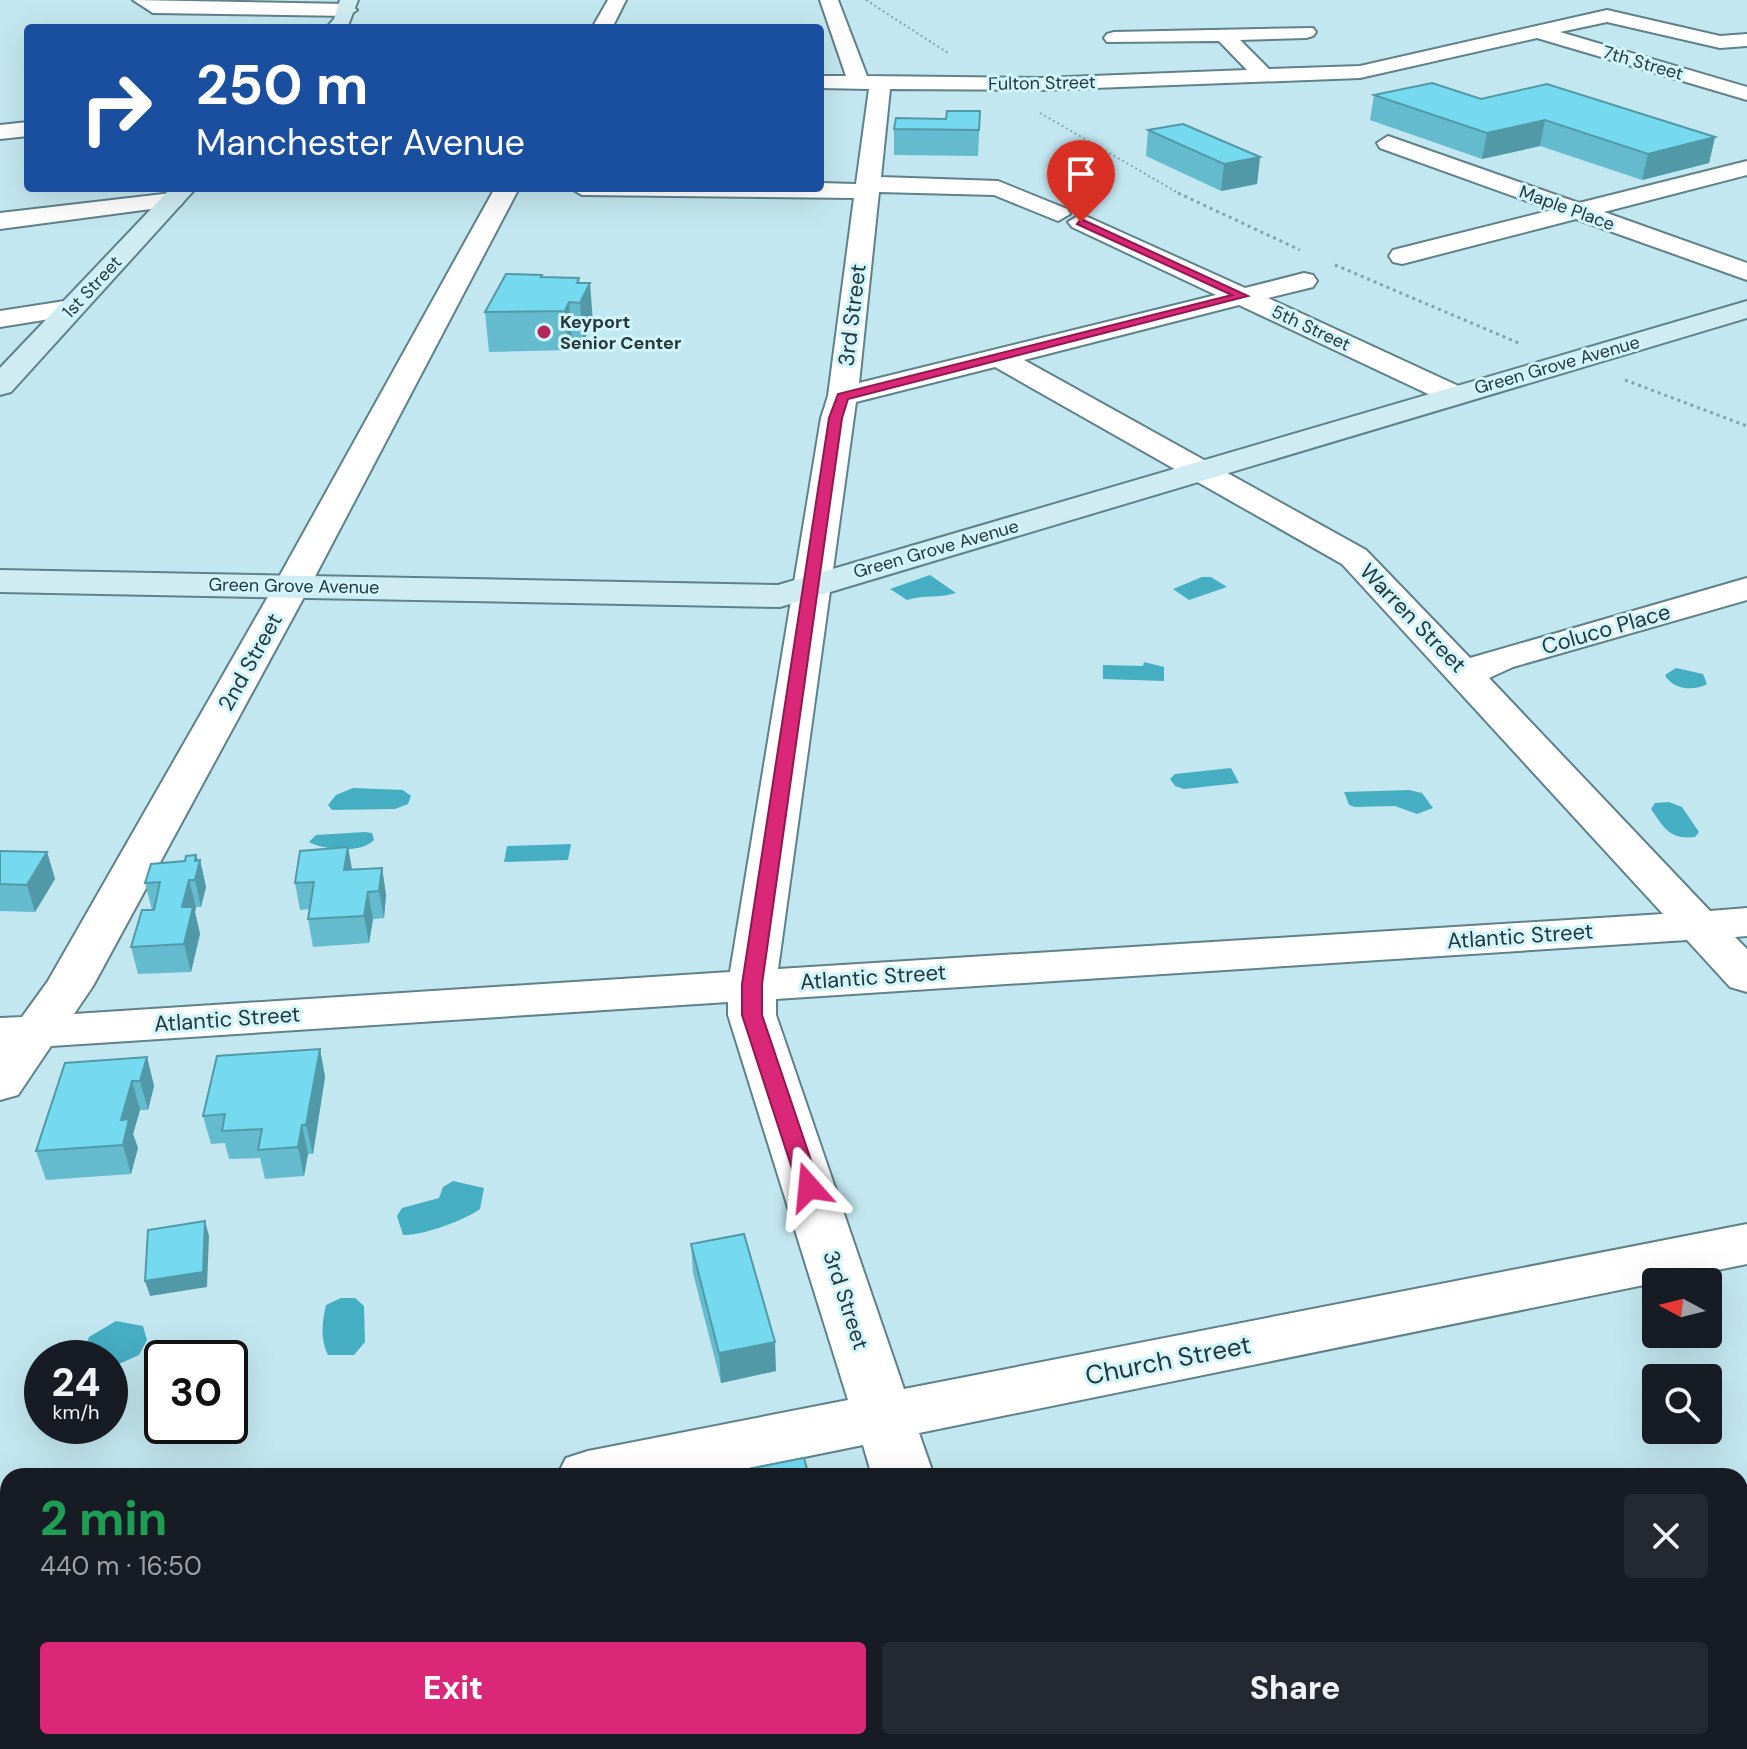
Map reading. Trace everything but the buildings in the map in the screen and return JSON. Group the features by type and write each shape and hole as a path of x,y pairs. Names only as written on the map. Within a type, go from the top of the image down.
{"street":[{"path":"142,0 153,7 178,8 348,5 338,24"},
{"path":"604,24 617,0"},
{"path":"829,0 869,83"},
{"path":"157,24 178,8"},
{"name":"Fulton Street","path":"824,82 994,84 1376,70 1606,14 1720,42 1747,40"},
{"path":"1114,38 1306,32"},
{"name":"7th Street","path":"1538,32 1747,94"},
{"path":"1224,35 1264,76"},
{"name":"3rd Street","path":"869,83 868,188 843,396 836,418 752,984 752,1015 900,1468"},
{"name":"Maple Place","path":"1388,143 1747,272"},
{"path":"1402,256 1747,168"},
{"name":"5th Street","path":"824,188 998,188 1243,296 1454,395"},
{"name":"2nd Street","path":"0,1083 19,1033 69,986 292,586 505,192"},
{"path":"0,221 178,194"},
{"name":"1st Street","path":"0,386 178,194"},
{"path":"843,396 1304,281"},
{"path":"0,319 71,308"},
{"name":"Green Grove Avenue","path":"0,581 780,596 1747,309"},
{"name":"Warren Street","path":"1000,358 1354,557 1747,977"},
{"name":"Coluco Place","path":"1466,674 1500,659 1747,589"},
{"name":"Atlantic Street","path":"19,1033 1747,922"},
{"name":"Church Street","path":"627,1468 1747,1244"}],"path":[{"path":"866,0 1123,165 1244,227 1301,251"},
{"path":"1329,262 1526,346 1747,426"}],"water":[{"path":"930,575 956,593 907,600 890,589"},
{"path":"1202,577 1211,577 1227,587 1189,600 1173,589"},
{"path":"1144,662 1164,667 1164,681 1103,679 1103,665 1143,666"},
{"path":"1676,668 1703,674 1707,684 1696,688 1678,686 1665,675"},
{"path":"1231,768 1239,783 1184,789 1175,786 1170,779 1175,774"},
{"path":"353,788 403,790 411,796 408,804 395,809 332,810 328,805 336,795"},
{"path":"1409,790 1422,793 1433,808 1417,814 1395,806 1355,807 1349,805 1344,792"},
{"path":"1669,802 1682,807 1699,832 1695,837 1674,834 1664,827 1651,809 1655,803"},
{"path":"372,833 374,840 352,849 333,849 309,842 316,835"},
{"path":"571,844 568,860 504,862 507,846"},
{"path":"453,1181 484,1188 480,1209 443,1226 403,1235 397,1216 402,1208 439,1198 443,1187"},
{"path":"341,1298 355,1298 364,1306 365,1342 354,1355 328,1355 322,1330 326,1305"},
{"path":"116,1321 143,1326 147,1340 144,1340 139,1355 128,1360 128,1340 88,1340"}],"place":[{"name":"Keyport Senior Center","path":"544,332"}],"route":[{"path":"809,1187 752,1015 752,984 836,418 843,396 1243,296 1081,222"}]}
